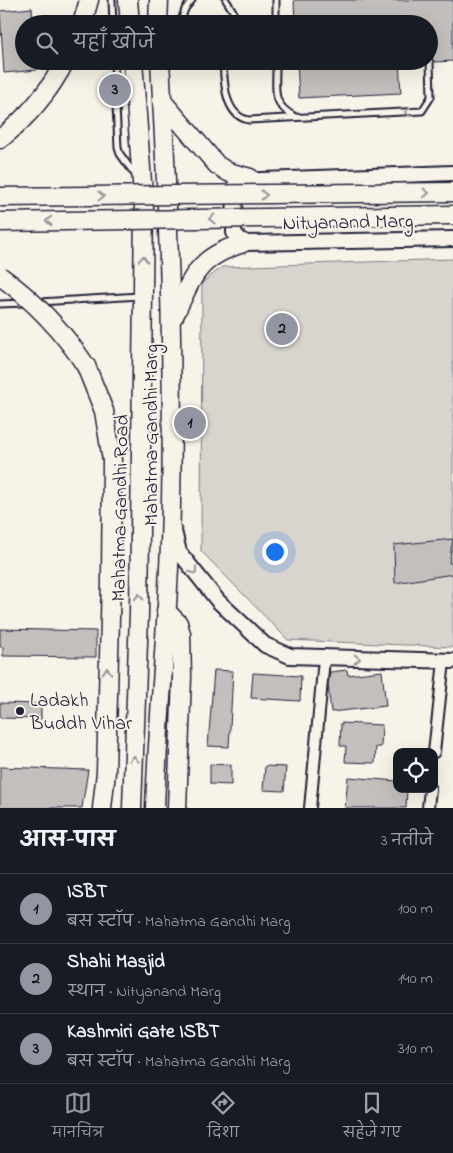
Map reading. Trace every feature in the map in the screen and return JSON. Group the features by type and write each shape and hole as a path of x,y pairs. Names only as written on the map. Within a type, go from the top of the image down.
{"highway":[{"path":"85,15 89,0"},
{"path":"128,0 129,15"},
{"path":"158,15 159,0"},
{"path":"0,139 28,113 59,70"},
{"path":"134,70 143,184"},
{"path":"163,80 217,165 228,172 250,178"},
{"name":"Mahatma Gandhi Marg","path":"155,808 170,543 172,320 163,80"},
{"name":"Mahatma Gandhi Road","path":"132,808 139,614 143,184"},
{"path":"0,198 453,192"},
{"path":"0,222 453,215"},
{"path":"172,320 191,280 205,261 222,250 243,242"},
{"path":"0,276 45,312 67,338 86,366 104,411 110,435 112,460 111,579 106,772 102,808"},
{"path":"166,612 180,628 182,677 177,808"},
{"path":"93,808 106,772"}],"main road":[{"path":"243,242 234,233 235,186 238,181 250,178 453,173"},
{"name":"Nityanand Marg","path":"243,242 453,239"},
{"path":"169,511 179,552 218,601 265,645 290,656 324,659 448,661"}],"street":[{"path":"310,808 324,659"},
{"path":"435,748 448,661"},
{"path":"428,808 430,793"}],"lane":[{"path":"112,0 113,15"},
{"path":"183,15 192,0"},
{"path":"226,0 233,11 233,15"},
{"path":"276,0 276,15"},
{"path":"114,70 118,148 124,161 143,184"},
{"path":"224,70 229,105 238,117 249,120 422,111 432,97 430,70"},
{"path":"276,70 277,102 281,108 297,118"},
{"path":"0,304 143,296"}],"shaded area":[{"path":"453,259 453,647 288,640 201,551 202,283 222,267"}],"building":[{"path":"294,0 453,0 453,61 438,62 438,15 295,15"},
{"path":"32,8 32,15 15,15 15,70 37,70 4,73 0,11"},
{"path":"297,70 400,70 401,93 299,98"},
{"path":"453,539 449,563 453,563 453,574 395,583 394,545"},
{"path":"0,629 96,631 96,657 3,656 3,647 0,647"},
{"path":"214,670 233,671 229,747 208,746"},
{"path":"347,670 348,675 382,671 386,706 331,712 328,685 330,672"},
{"path":"253,673 301,676 300,701 251,698"},
{"name":"Ladakh Buddh Vihar","path":"0,703 41,704 41,719 0,718"},
{"path":"341,723 382,725 381,747 376,747 375,763 345,762 346,746 340,746"},
{"path":"210,764 231,765 231,785 210,784"},
{"path":"265,766 286,767 284,791 263,790"},
{"path":"0,767 88,770 82,808 0,808"},
{"path":"348,777 393,781 393,793 407,793 406,808 345,808"}],"place":[{"name":"Kashmiri Gate ISBT","path":"115,90"},
{"name":"Shahi Masjid","path":"282,329"},
{"name":"ISBT","path":"190,423"},
{"name":"Ladakh Buddh Vihar","path":"20,711"}]}
